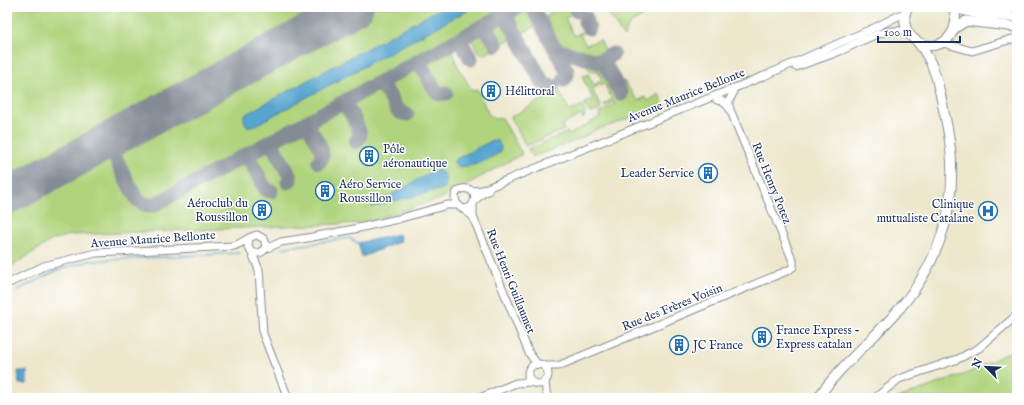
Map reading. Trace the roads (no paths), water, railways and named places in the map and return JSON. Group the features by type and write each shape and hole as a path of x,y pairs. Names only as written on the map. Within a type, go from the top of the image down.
{"main road":[{"path":"953,8 984,15 1017,17"},
{"path":"953,8 956,14 953,31"},
{"path":"907,10 905,25 912,38 925,45 941,43"},
{"path":"931,61 935,49 953,31 966,21 1017,27"},
{"path":"818,398 840,370 894,315 909,296 930,264 940,241 947,219 952,177 948,133 931,61 918,42"}],"street":[{"name":"Avenue Maurice Bellonte","path":"472,191 482,190 731,90 876,27 907,10"},
{"name":"Avenue Maurice Bellonte","path":"474,202 483,193 717,100 780,72 836,53 884,31 894,30 908,32"},
{"path":"953,31 960,49"},
{"path":"941,43 952,44 960,49 972,51 1017,40"},
{"path":"729,107 729,101 733,93"},
{"path":"717,100 722,101 729,107"},
{"name":"Rue Henry Potez","path":"729,107 793,261 793,267"},
{"path":"251,251 258,254 281,242 354,229 398,219 447,205 469,208 474,202 475,195 467,188 463,189 458,192 447,205"},
{"path":"455,197 461,207"},
{"name":"Rue Henri Guillaumet","path":"474,202 473,217 529,353 529,370"},
{"name":"Rue Henri Guillaumet","path":"461,207 473,217"},
{"path":"259,270 248,245 249,239 252,236 257,235 264,239 281,242"},
{"name":"Avenue Maurice Bellonte","path":"234,246 249,239"},
{"path":"264,239 266,244 259,270 263,334 288,398"},
{"name":"Avenue Maurice Bellonte","path":"7,284 44,266 96,253 234,246 251,251"},
{"name":"Rue des Frères Voisin","path":"546,378 550,371 558,366 789,270 793,267"},
{"path":"875,398 899,378 967,355 979,348 1017,315"},
{"path":"1008,324 1017,322"},
{"name":"Rue Henri Guillaumet","path":"529,353 541,365"},
{"path":"480,398 516,383 529,370 541,365 546,369 547,395"},
{"name":"Rue des Frères Voisin","path":"541,365 558,366"},
{"path":"529,370 528,378 547,395"},
{"path":"516,383 534,383 546,378"}],"water":[{"path":"443,7 474,7 252,127 247,126 244,120 244,115"},
{"path":"491,141 498,141 501,147 500,152 485,161 470,166 457,167 454,164 456,159"},
{"path":"439,170 446,178 445,188 371,207 431,172"},
{"path":"399,234 401,241 362,257 358,243"},
{"path":"18,371 27,371 27,384 19,384"}],"waterway":[{"path":"282,248 349,238 358,243"},
{"path":"16,291 60,269 90,261 239,253"}],"place":[{"name":"Hélittoral","path":"491,91"},
{"name":"Pôle aéronautique","path":"369,156"},
{"name":"Leader Service","path":"708,173"},
{"name":"Aéro Service Roussillon","path":"325,191"},
{"name":"Aéroclub du Roussillon","path":"262,210"},
{"name":"Clinique mutualiste Catalane","path":"988,211"},
{"name":"France Express - Express catalan","path":"762,337"},
{"name":"JC France","path":"679,345"}]}
